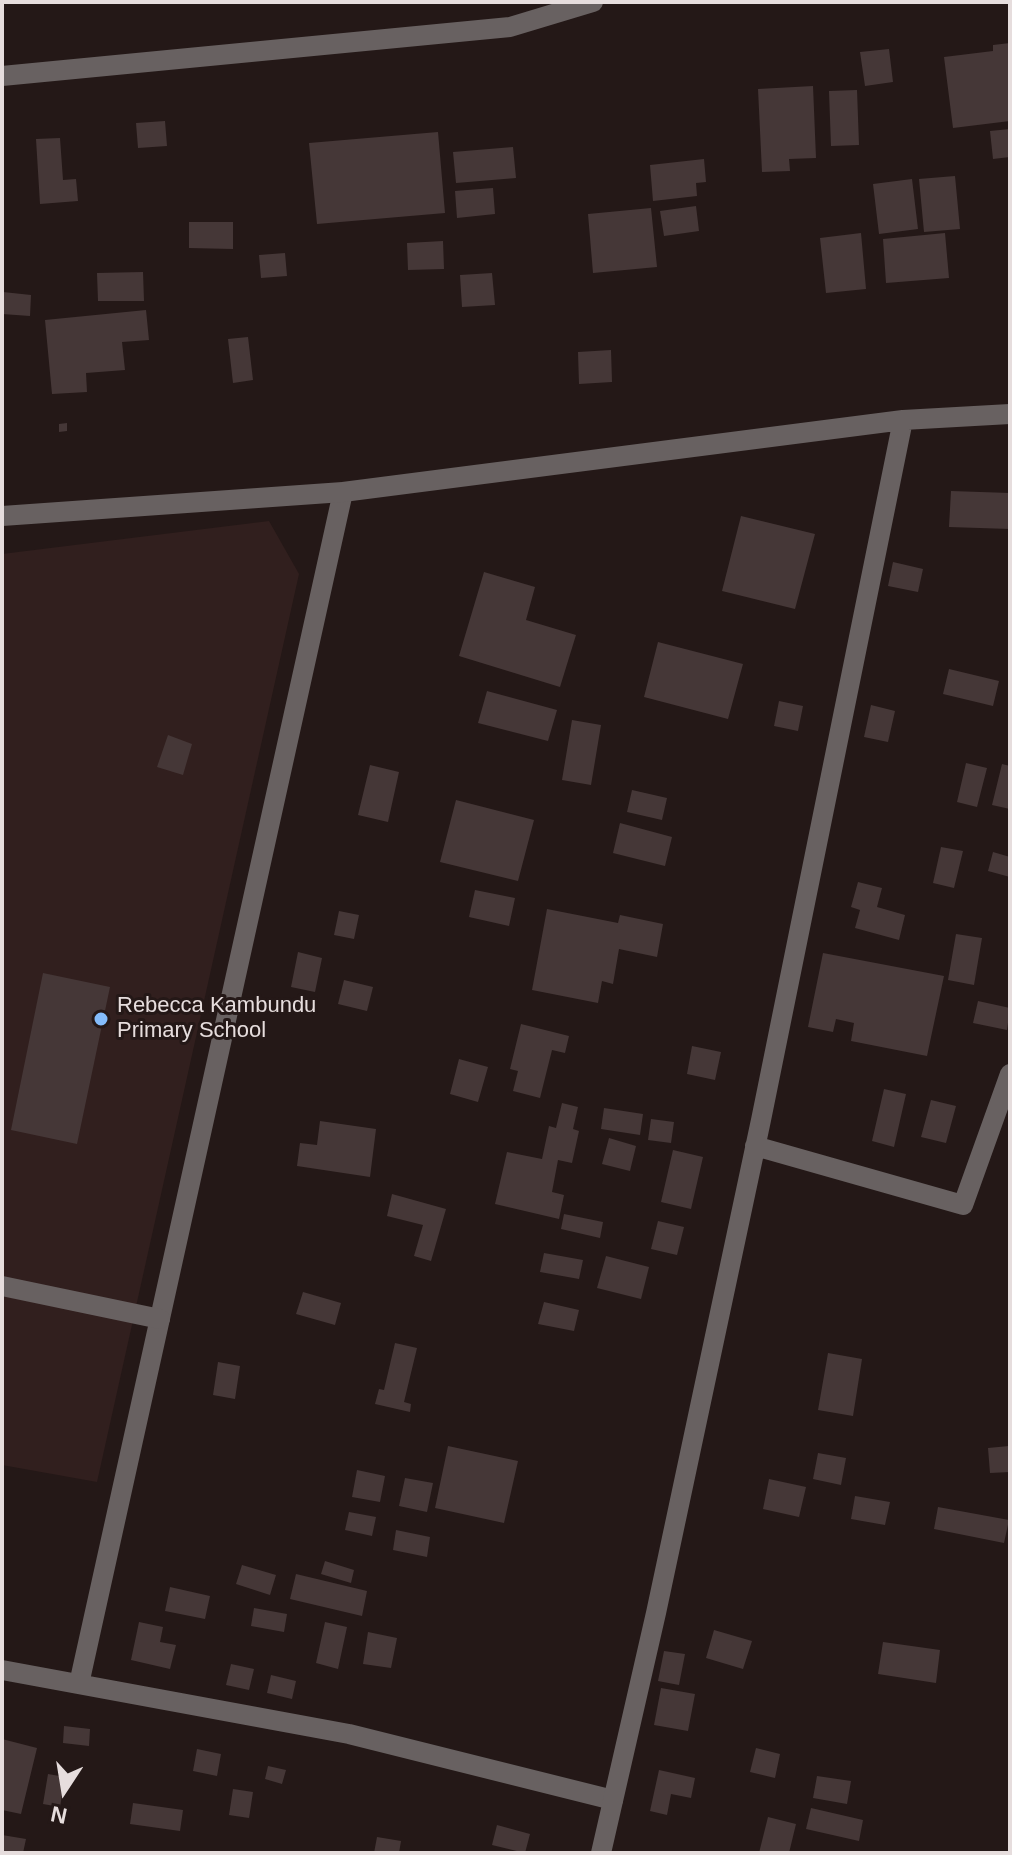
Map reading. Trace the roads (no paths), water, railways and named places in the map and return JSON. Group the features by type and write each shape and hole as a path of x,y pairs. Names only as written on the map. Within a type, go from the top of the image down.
{"street":[{"path":"2,76 510,27 593,2"},
{"path":"2,516 343,492 903,420 1010,414"},
{"path":"601,1853 755,1146 903,420"},
{"path":"79,1684 343,492"},
{"path":"755,1146 963,1205 1010,1074"},
{"path":"2,1286 160,1319"},
{"path":"2,1670 349,1734 613,1800"}],"place":[{"name":"Rebecca Kambundu Primary School","path":"101,1019"}]}
